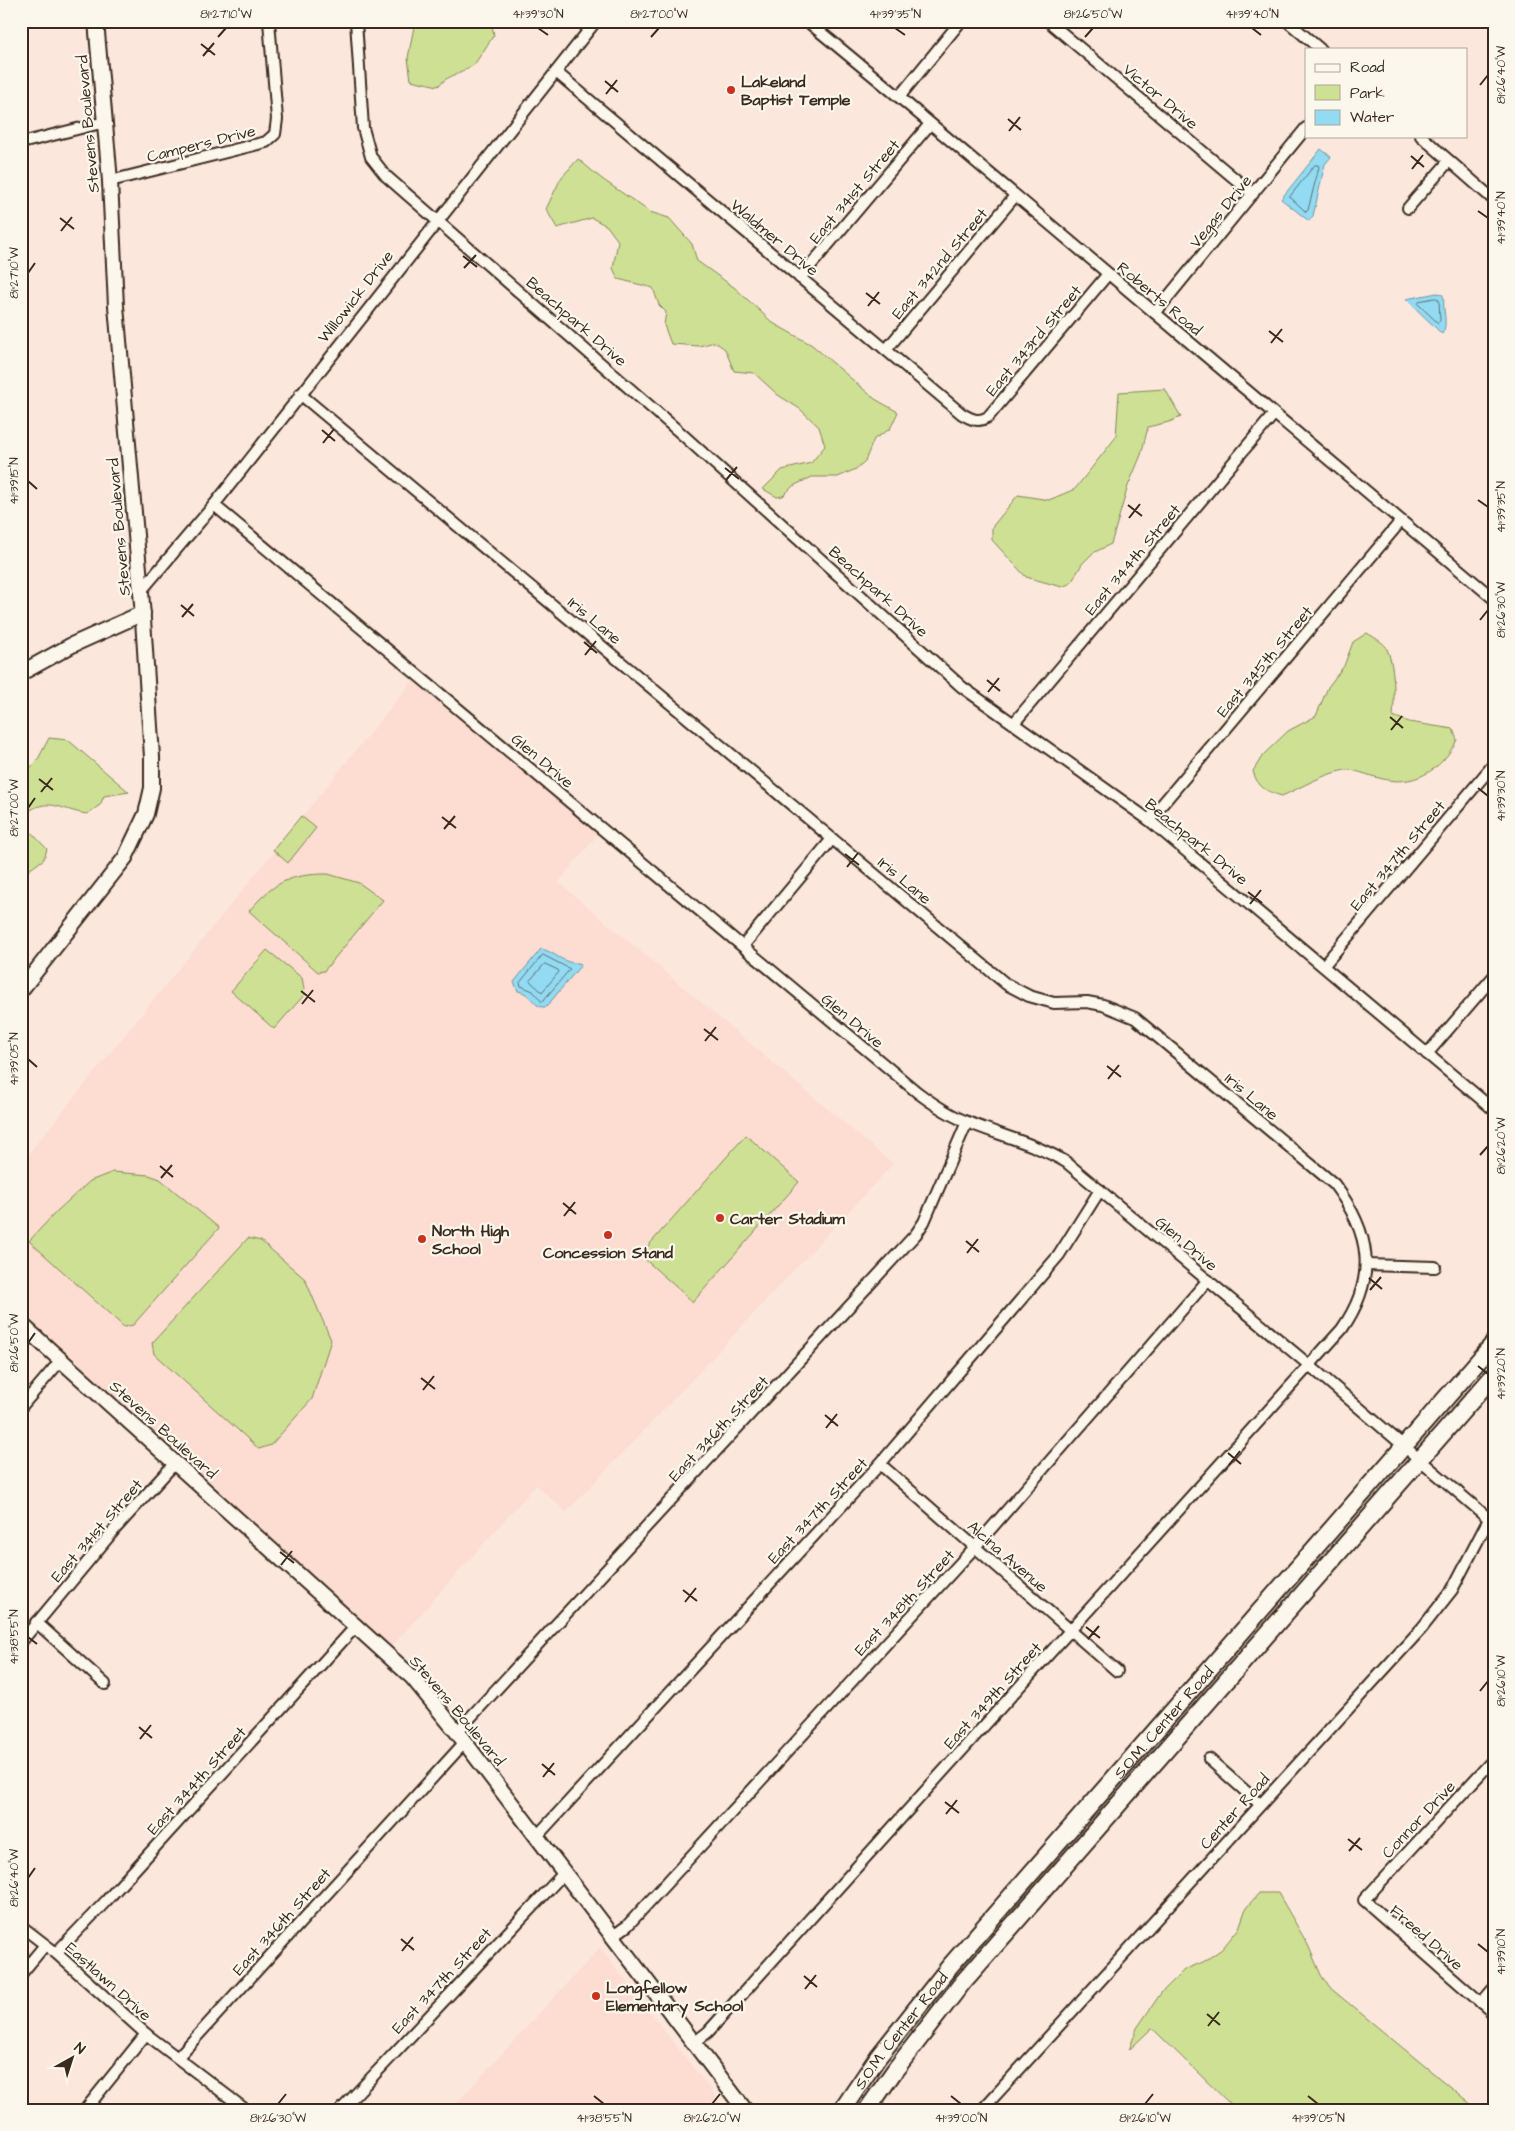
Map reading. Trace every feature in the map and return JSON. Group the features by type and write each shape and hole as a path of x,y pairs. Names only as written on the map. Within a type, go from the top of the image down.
{"main road":[{"name":"S.O.M. Center Road","path":"842,2110 878,2057 950,1966 1494,1342"},
{"name":"S.O.M. Center Road","path":"867,2110 895,2070 963,1982 1494,1375"}],"street":[{"name":"Stevens Boulevard","path":"21,990 113,875 134,841 146,814 152,788 152,757 141,591 116,306 110,181 96,21"},
{"name":"Campers Drive","path":"110,181 266,142 275,134 277,119 269,21"},
{"name":"Beachpark Drive","path":"356,21 363,128 371,157 386,176 678,430 962,686 1149,820 1324,965 1494,1110"},
{"name":"Willowick Drive","path":"141,591 214,505 596,21"},
{"name":"Roberts Road","path":"806,21 899,97 1494,599"},
{"path":"899,97 960,21"},
{"name":"Victor Drive","path":"1048,21 1253,194"},
{"path":"1287,21 1319,48"},
{"name":"Waldmer Drive","path":"556,72 962,414 977,421"},
{"path":"21,143 105,122"},
{"name":"East 341st Street","path":"800,278 930,124"},
{"name":"Vegas Drive","path":"1155,313 1305,129"},
{"path":"1423,138 1494,200"},
{"path":"1408,208 1449,161"},
{"name":"East 342nd Street","path":"886,350 1015,196"},
{"name":"East 343rd Street","path":"977,421 988,417 1108,274"},
{"name":"Iris Lane","path":"300,394 1006,984 1029,996 1054,1002 1087,1002 1103,1005 1120,1010 1135,1018 1334,1184 1350,1205 1358,1222 1364,1242 1366,1265 1364,1280 1354,1312 1310,1365"},
{"name":"East 344th Street","path":"1014,723 1274,414"},
{"name":"Glen Drive","path":"214,505 916,1092 940,1108 967,1122 1054,1155 1100,1190 1310,1365 1491,1521"},
{"name":"East 345th Street","path":"1149,820 1402,521"},
{"path":"21,673 72,645 142,613"},
{"name":"East 347th Street","path":"1324,965 1494,764"},
{"path":"743,946 832,839"},
{"path":"1427,1054 1494,976"},
{"name":"East 346th Street","path":"178,2057 461,1737 916,1234 924,1222 967,1122"},
{"name":"East 347th Street","path":"537,1836 880,1464 1059,1255 1100,1190"},
{"path":"1366,1265 1435,1268"},
{"name":"East 348th Street","path":"614,1936 627,1926 975,1547 1208,1280"},
{"name":"Stevens Boulevard","path":"21,1324 412,1677 461,1737 746,2110"},
{"path":"21,1407 61,1360"},
{"name":"East 349th Street","path":"695,2042 715,2025 1310,1365"},
{"name":"East 341st Street","path":"21,1642 115,1529 175,1463"},
{"name":"Alcina Avenue","path":"880,1464 1117,1671"},
{"name":"Center Road","path":"982,2110 1422,1628 1452,1590 1491,1521"},
{"path":"36,1622 105,1684"},
{"name":"East 344th Street","path":"56,1952 106,1901 357,1626"},
{"path":"1209,1759 1260,1804"},
{"name":"Connor Drive","path":"1364,1900 1494,1759"},
{"name":"East 347th Street","path":"341,2110 564,1872"},
{"name":"Freed Drive","path":"1364,1900 1494,2014"},
{"name":"Eastlawn Drive","path":"21,1926 56,1952 146,2034 178,2057"},
{"path":"21,1974 45,1945"},
{"path":"1481,2003 1494,1988"},
{"path":"85,2110 146,2034"},
{"path":"178,2057 246,2110"}],"shaded area":[{"name":"North High School","path":"414,679 599,833 558,882 893,1164 566,1512 536,1485 391,1647 21,1315 21,1163"},
{"name":"Longfellow Elementary School","path":"600,1948 726,2110 450,2110"}],"green space":[{"path":"415,21 491,21 494,35 474,65 446,79 438,86 411,80 408,58"},
{"path":"578,159 602,179 650,212 669,218 692,244 697,261 735,288 773,323 812,345 875,399 898,412 890,429 874,439 865,461 856,469 838,477 812,477 793,486 783,496 777,497 763,489 782,470 811,463 825,446 819,427 800,409 778,395 754,373 734,371 725,349 715,342 699,346 671,344 664,325 666,312 659,305 653,288 618,279 613,268 618,241 607,226 592,218 557,228 546,209 561,178"},
{"path":"1165,389 1181,417 1148,427 1141,455 1128,486 1111,544 1093,553 1082,564 1071,583 1062,587 1026,577 992,540 992,527 1018,495 1049,500 1075,489 1116,437 1119,392"},
{"path":"1367,633 1385,645 1389,654 1394,681 1393,716 1409,722 1453,729 1457,740 1443,760 1425,774 1414,779 1391,781 1345,770 1321,778 1282,796 1267,791 1257,781 1253,771 1263,755 1288,731 1316,716 1328,687 1344,666 1353,642"},
{"path":"49,738 68,740 129,792 104,796 100,805 87,814 47,805 32,809 23,815 29,830 47,849 44,859 21,876 21,777 37,761"},
{"path":"301,816 316,828 288,863 273,850"},
{"path":"314,874 328,874 359,883 383,900 324,971 318,972 249,911 266,893 283,882 292,878"},
{"path":"267,950 302,978 305,994 274,1029 231,991"},
{"name":"Carter Stadium","path":"746,1135 799,1182 693,1302 640,1255"},
{"path":"113,1172 149,1175 160,1179 219,1228 133,1325 124,1327 29,1241 57,1211 90,1181"},
{"path":"248,1238 261,1241 305,1279 331,1340 312,1399 271,1445 259,1449 154,1354 152,1343"},
{"path":"1259,1893 1278,1893 1308,1945 1321,1975 1329,1987 1478,2110 1225,2110 1230,2104 1152,2028 1129,2050 1137,2028 1161,1993 1184,1970 1203,1962 1222,1949 1239,1928 1246,1908"}],"water":[{"path":"1321,149 1331,157 1325,164 1313,216 1309,221 1281,199"},
{"path":"1437,293 1442,294 1444,298 1445,326 1442,334 1406,299"},
{"path":"541,949 569,962 581,965 546,1007 538,1006 523,992 518,991 514,982"}],"place":[{"name":"Lakeland Baptist Temple","path":"731,90"},
{"name":"Carter Stadium","path":"720,1218"},
{"name":"Concession Stand","path":"608,1235"},
{"name":"North High School","path":"422,1239"},
{"name":"Longfellow Elementary School","path":"596,1996"}]}
